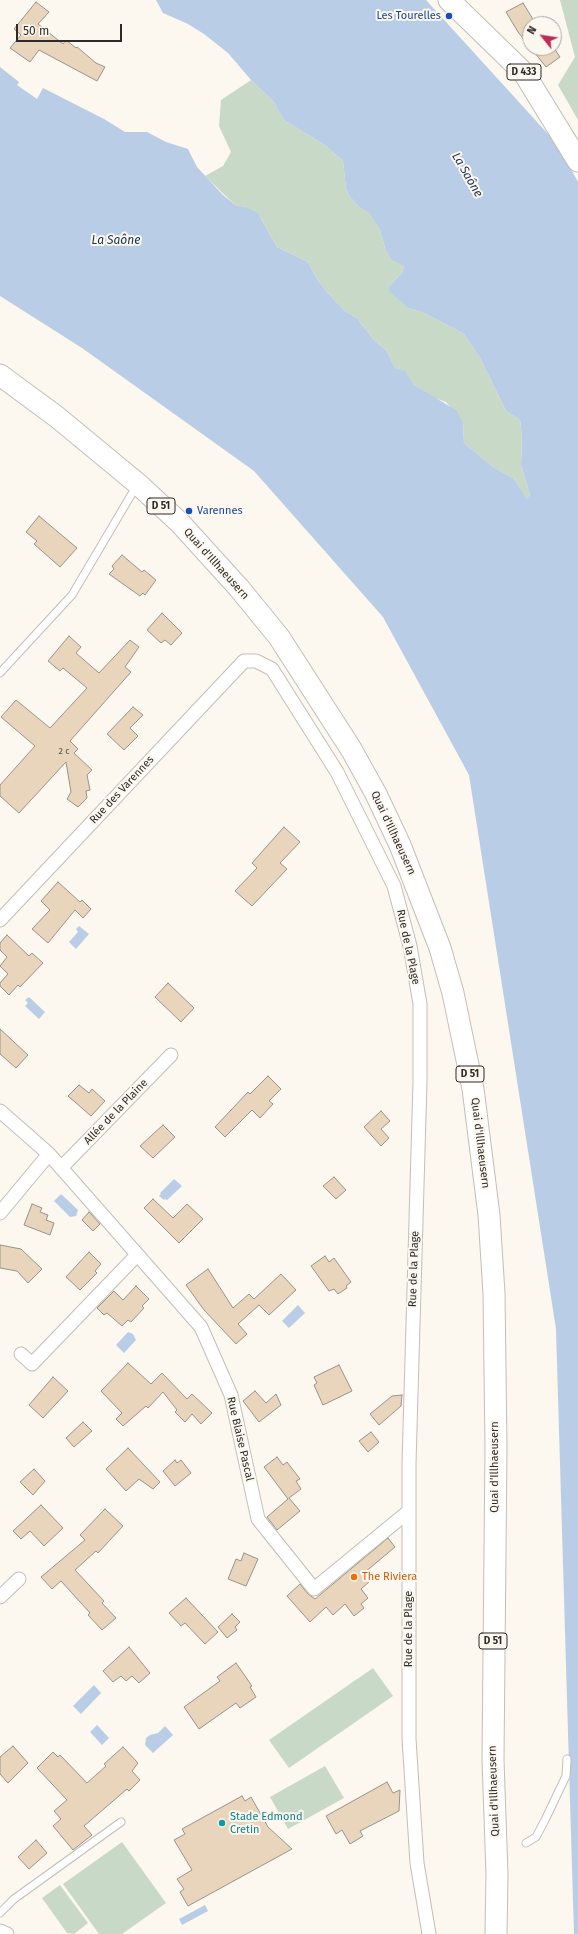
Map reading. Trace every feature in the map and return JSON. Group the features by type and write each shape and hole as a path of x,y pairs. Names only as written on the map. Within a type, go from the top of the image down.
{"main road":[{"name":"D 433","path":"449,0 524,73 578,161"},
{"name":"Quai d'Illhaeusern","path":"0,375 57,416 140,480 239,588 279,637 351,749 400,845 440,948 453,993 473,1089 489,1215 494,1293 496,1447 492,1760 497,1874 496,1934"}],"street":[{"name":"Rue des Varennes","path":"0,920 244,661"},
{"name":"Rue de la Plage","path":"244,661 256,661 272,669 337,772 394,886 410,946 420,1004 420,1082 409,1511 409,1739 417,1863 429,1934"},
{"name":"Allée de la Plaine","path":"61,1168 171,1055"},
{"name":"Rue Blaise Pascal","path":"0,1111 49,1154 201,1328 231,1395 258,1520 314,1588 409,1511"},
{"path":"0,1213 49,1154"},
{"path":"21,1354 32,1364 137,1255"},
{"path":"0,1597 19,1579"},
{"path":"0,1931 7,1934"}],"lane":[{"path":"0,673 72,595 140,480"},
{"path":"526,1843 536,1837 545,1820 566,1776 567,1759"},
{"path":"0,1913 14,1899 121,1822"}],"green space":[{"path":"560,0 578,0 578,120 558,85 575,57"},
{"path":"251,80 273,101 284,120 326,146 343,161 346,189 350,197 360,208 369,211 380,230 385,248 404,266 402,273 390,285 408,308 424,313 464,334 480,358 506,411 520,420 522,438 521,465 530,495 527,500 514,479 492,466 464,443 463,422 446,402 432,397 414,385 405,372 395,368 387,351 373,339 357,318 345,311 326,291 315,276 308,262 277,247 261,218 246,207 235,205 205,176 223,166 231,152 219,126 221,100"},
{"path":"373,1668 393,1696 289,1768 269,1740"},
{"path":"325,1766 344,1798 288,1829 270,1797"},
{"path":"122,1842 166,1903 122,1934 99,1934 63,1884"},
{"path":"60,1885 88,1923 74,1934 67,1933 42,1898"}],"water":[{"name":"La Saône","path":"156,0 426,0 558,145 578,182 578,1934 574,1934 556,1329 469,775 383,617 254,471 82,348 0,296 0,67 19,82 17,85 37,99 43,88 104,119 125,132 147,132 166,142 188,149 197,167 222,194 235,205 246,207 258,213 277,247 308,262 315,276 326,291 345,311 357,318 373,339 387,351 395,368 405,371 414,385 456,410 463,422 464,443 492,466 514,479 527,499 530,495 521,465 522,438 520,420 506,411 480,358 464,334 424,313 408,308 389,291 390,285 402,273 404,266 392,260 385,248 380,230 369,212 360,208 350,197 346,189 343,161 326,146 284,120 273,101 251,80 228,53 204,34 188,24 163,13"},
{"path":"79,926 89,934 76,949 69,942 78,932 76,929"},
{"path":"29,997 45,1012 39,1019 25,1006 28,1003 25,1000"},
{"path":"174,1179 182,1186 167,1200 164,1200 159,1196 161,1194 160,1193"},
{"path":"61,1194 78,1210 76,1216 70,1217 54,1201"},
{"path":"298,1305 305,1313 289,1328 282,1321"},
{"path":"128,1332 133,1334 136,1340 124,1353 116,1345"},
{"path":"94,1685 101,1693 81,1714 73,1706"},
{"path":"97,1725 109,1738 102,1745 90,1732"},
{"path":"165,1726 173,1735 153,1753 145,1745 146,1738 150,1735 158,1733"},
{"path":"205,1905 208,1911 182,1925 179,1919"}],"building":[{"path":"36,2 49,12 38,24 63,44 66,40 96,63 105,67 97,81 39,50 30,62 10,48 21,35 14,29"},
{"path":"523,3 531,16 522,16 522,37 518,32 506,12"},
{"path":"537,56 559,56 560,57 546,67"},
{"path":"39,516 77,548 60,567 34,544 37,541 26,532"},
{"path":"122,555 142,572 144,570 156,580 145,595 143,593 140,596 109,574 114,569 112,566"},
{"path":"162,613 182,633 171,645 165,640 161,643 147,630"},
{"path":"69,636 81,647 76,653 99,673 130,640 139,647 125,667 131,672 70,741 78,749 74,753 92,770 87,775 90,790 86,791 87,798 78,807 67,799 71,792 66,762 19,813 0,796 0,785 35,746 1,717 16,700 50,728 87,688 63,668 60,671 48,661"},
{"path":"133,707 143,715 130,728 138,736 124,750 107,734"},
{"path":"284,827 300,842 280,863 287,869 252,906 235,891 257,868 252,863"},
{"path":"58,882 80,902 82,900 91,909 83,918 75,910 48,943 32,929 50,910 41,901"},
{"path":"7,935 29,956 32,953 43,963 20,987 18,985 9,995 0,986 0,983 8,974 0,966 7,957 0,950 0,943"},
{"path":"168,983 194,1008 181,1022 155,997"},
{"path":"0,1029 28,1055 16,1068 0,1054"},
{"path":"268,1076 281,1089 269,1101 273,1104 260,1118 252,1110 225,1137 215,1127 248,1092 250,1094"},
{"path":"79,1085 89,1093 92,1089 105,1101 91,1116 68,1096"},
{"path":"381,1111 390,1121 381,1129 389,1138 381,1146 364,1127"},
{"path":"163,1125 175,1137 153,1158 140,1146"},
{"path":"334,1177 346,1190 336,1199 323,1186"},
{"path":"153,1199 173,1218 187,1204 203,1219 179,1243 144,1208"},
{"path":"32,1204 42,1208 40,1212 48,1215 46,1220 54,1223 50,1235 24,1225"},
{"path":"89,1212 100,1224 93,1231 82,1220"},
{"path":"0,1245 21,1249 42,1269 28,1283 17,1271 0,1268"},
{"path":"89,1252 101,1264 95,1271 97,1273 80,1290 66,1277"},
{"path":"325,1256 329,1262 334,1258 351,1282 346,1286 347,1288 338,1294 334,1289 329,1291 311,1266"},
{"path":"208,1269 233,1308 249,1294 254,1299 281,1274 296,1290 269,1315 259,1305 238,1324 247,1334 236,1344 204,1310 186,1285"},
{"path":"136,1286 149,1299 142,1306 144,1308 131,1322 128,1320 122,1326 107,1313 104,1315 97,1308 114,1291 123,1300"},
{"path":"128,1363 151,1384 162,1373 187,1399 192,1394 212,1413 201,1424 192,1414 185,1422 175,1412 177,1410 163,1392 148,1408 146,1406 123,1426 116,1419 122,1413 101,1391"},
{"path":"339,1365 352,1391 323,1405 314,1385 317,1383 314,1377"},
{"path":"53,1377 68,1391 43,1418 29,1405"},
{"path":"255,1391 266,1403 276,1394 281,1405 259,1422 243,1401"},
{"path":"402,1395 401,1406 379,1425 370,1414 392,1396"},
{"path":"83,1422 92,1431 74,1447 66,1438"},
{"path":"371,1432 379,1442 368,1452 359,1441"},
{"path":"128,1448 160,1482 153,1489 139,1479 126,1491 106,1469"},
{"path":"277,1457 283,1465 287,1462 300,1479 296,1481 301,1489 289,1498 300,1511 277,1530 267,1517 288,1499 264,1467"},
{"path":"175,1460 177,1463 181,1460 191,1473 175,1486 163,1471"},
{"path":"34,1469 45,1481 33,1495 20,1482"},
{"path":"41,1505 63,1528 44,1546 30,1531 21,1539 13,1531"},
{"path":"105,1509 123,1526 98,1553 96,1551 75,1570 104,1601 102,1603 116,1618 102,1630 88,1615 90,1613 61,1581 52,1589 41,1577 85,1540 80,1535"},
{"name":"The Riviera","path":"388,1538 395,1547 364,1573 370,1581 361,1589 368,1598 361,1604 364,1608 354,1616 345,1604 333,1615 326,1607 310,1622 287,1596 300,1584 308,1594 315,1599"},
{"path":"244,1553 258,1559 246,1586 228,1579 236,1559 241,1561"},
{"path":"186,1598 218,1632 205,1644 185,1623 181,1626 169,1613"},
{"path":"232,1614 240,1622 235,1627 237,1630 227,1638 218,1627"},
{"path":"129,1647 150,1673 139,1683 132,1676 126,1681 121,1676 113,1682 103,1671"},
{"path":"236,1663 252,1686 250,1687 256,1697 240,1708 236,1703 199,1729 184,1707 220,1681 217,1677"},
{"path":"13,1746 28,1763 8,1783 0,1774 0,1757"},
{"path":"123,1747 138,1763 132,1771 140,1780 129,1791 127,1789 84,1826 92,1835 73,1850 53,1826 61,1819 54,1811 67,1800 37,1768 53,1752 58,1757 60,1755 87,1783 106,1766 104,1764"},
{"path":"387,1782 393,1793 400,1790 399,1811 360,1831 363,1836 350,1844 342,1830 336,1834 326,1816"},
{"path":"242,1796 245,1801 251,1797 268,1827 292,1849 188,1906 180,1892 184,1889 177,1879 192,1870 174,1840 185,1834 182,1829"},
{"path":"36,1840 47,1853 29,1869 18,1857"}],"place":[{"name":"Les Tourelles","path":"449,16"},
{"name":"Varennes","path":"189,511"},
{"name":"The Riviera","path":"354,1577"},
{"name":"Stade Edmond Cretin","path":"222,1823"}]}
